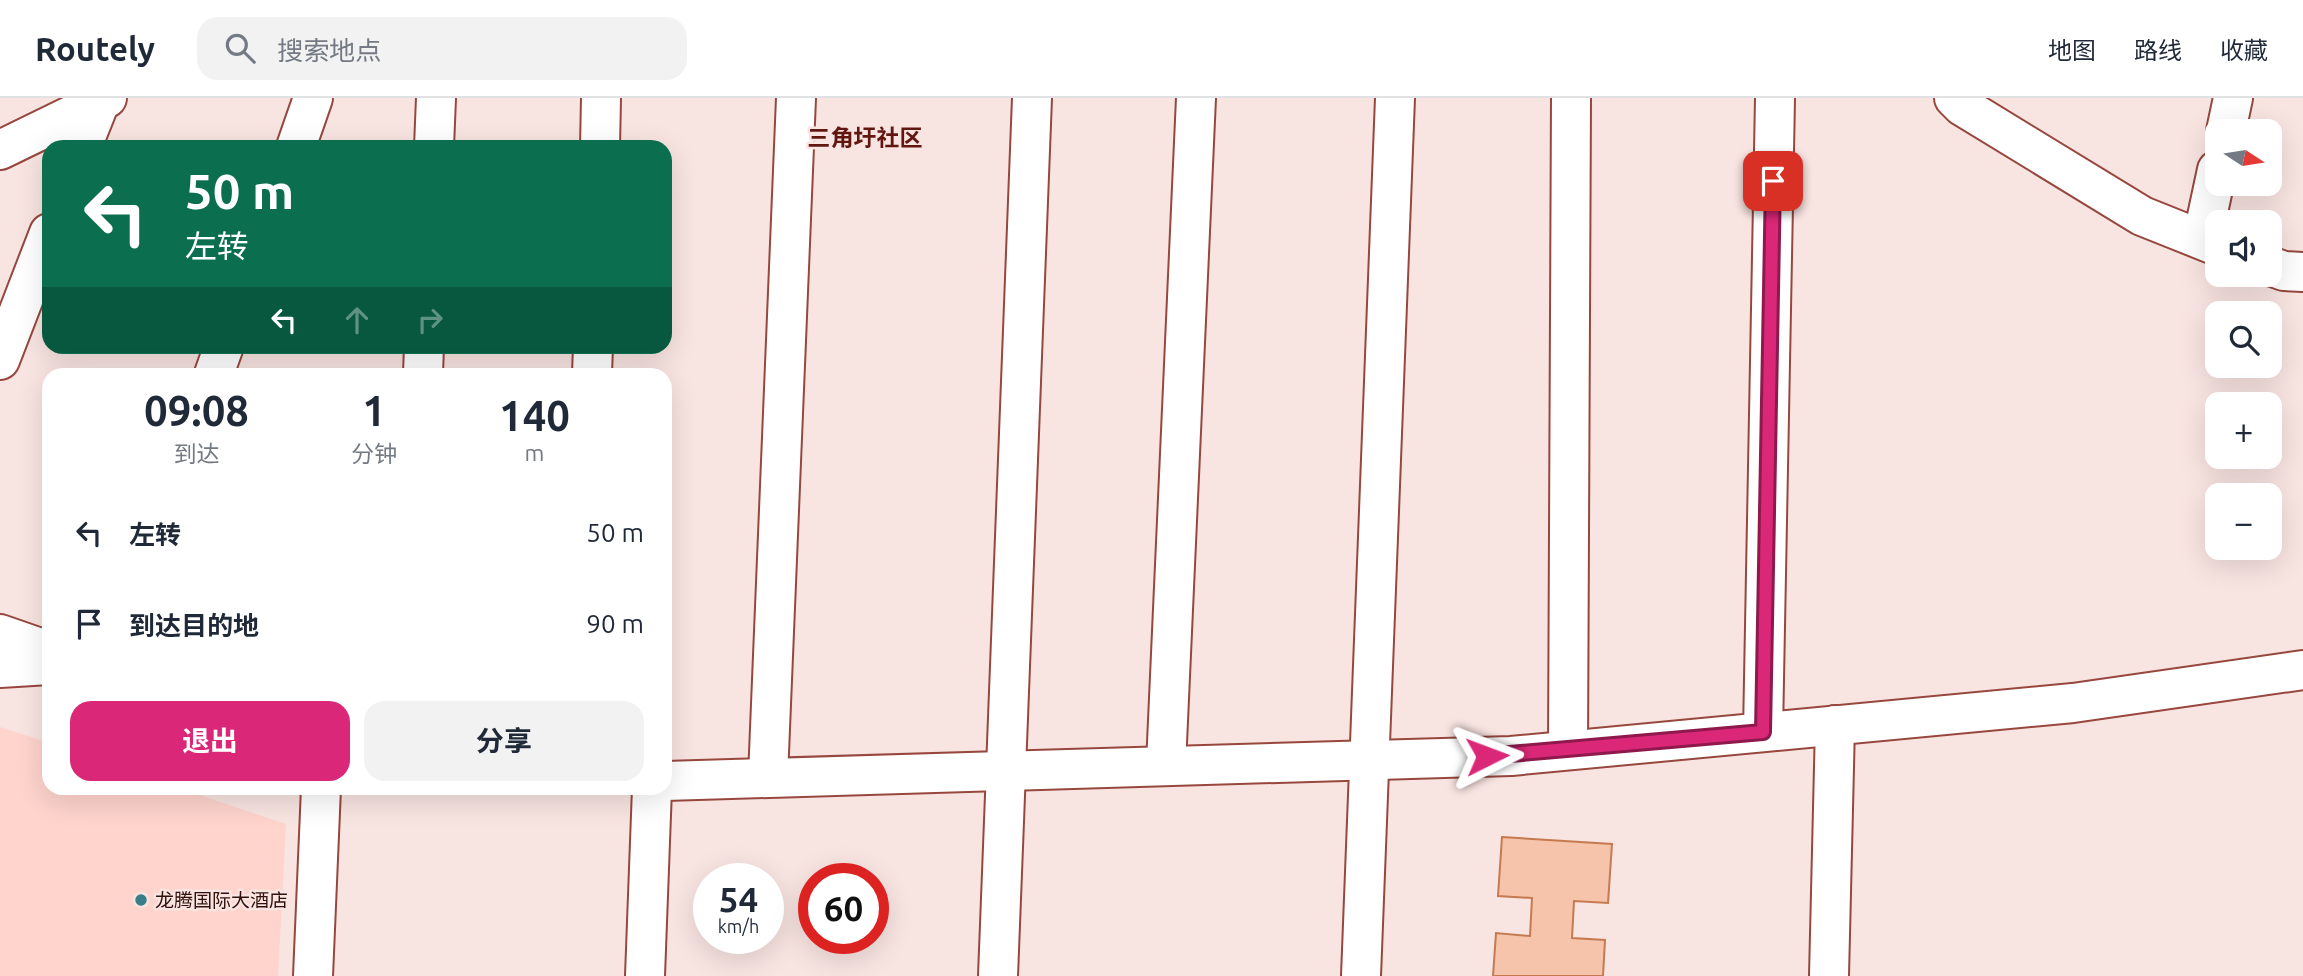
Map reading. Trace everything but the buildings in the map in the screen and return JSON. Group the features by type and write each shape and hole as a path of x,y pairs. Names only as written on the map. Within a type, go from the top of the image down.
{"street":[{"path":"298,140 313,98"},
{"path":"434,140 436,98"},
{"path":"600,140 601,98"},
{"path":"768,777 796,98"},
{"path":"998,976 1032,98"},
{"path":"1166,765 1196,98"},
{"path":"1361,976 1395,98"},
{"path":"1569,750 1572,98"},
{"path":"1763,732 1775,98"},
{"path":"1954,98 1962,106 2142,216 2205,241"},
{"path":"2229,119 2233,98"},
{"path":"85,140 104,100"},
{"path":"0,149 104,100"},
{"path":"0,360 42,251"},
{"path":"2282,270 2303,272"},
{"path":"0,634 42,648"},
{"path":"0,668 42,665"},
{"path":"672,781 1511,756 2073,703 2303,670"},
{"path":"1829,976 1835,725"},
{"path":"313,976 321,795"},
{"path":"645,976 652,795"}],"shaded area":[{"name":"龙腾国际大酒店","path":"0,727 42,741 42,795 200,795 286,824 278,976 0,976"}],"place":[{"name":"龙腾国际大酒店","path":"141,900"}],"district":[{"name":"三角圩社区","path":"865,138"}],"route":[{"path":"1487,756 1763,732 1773,181"}]}
